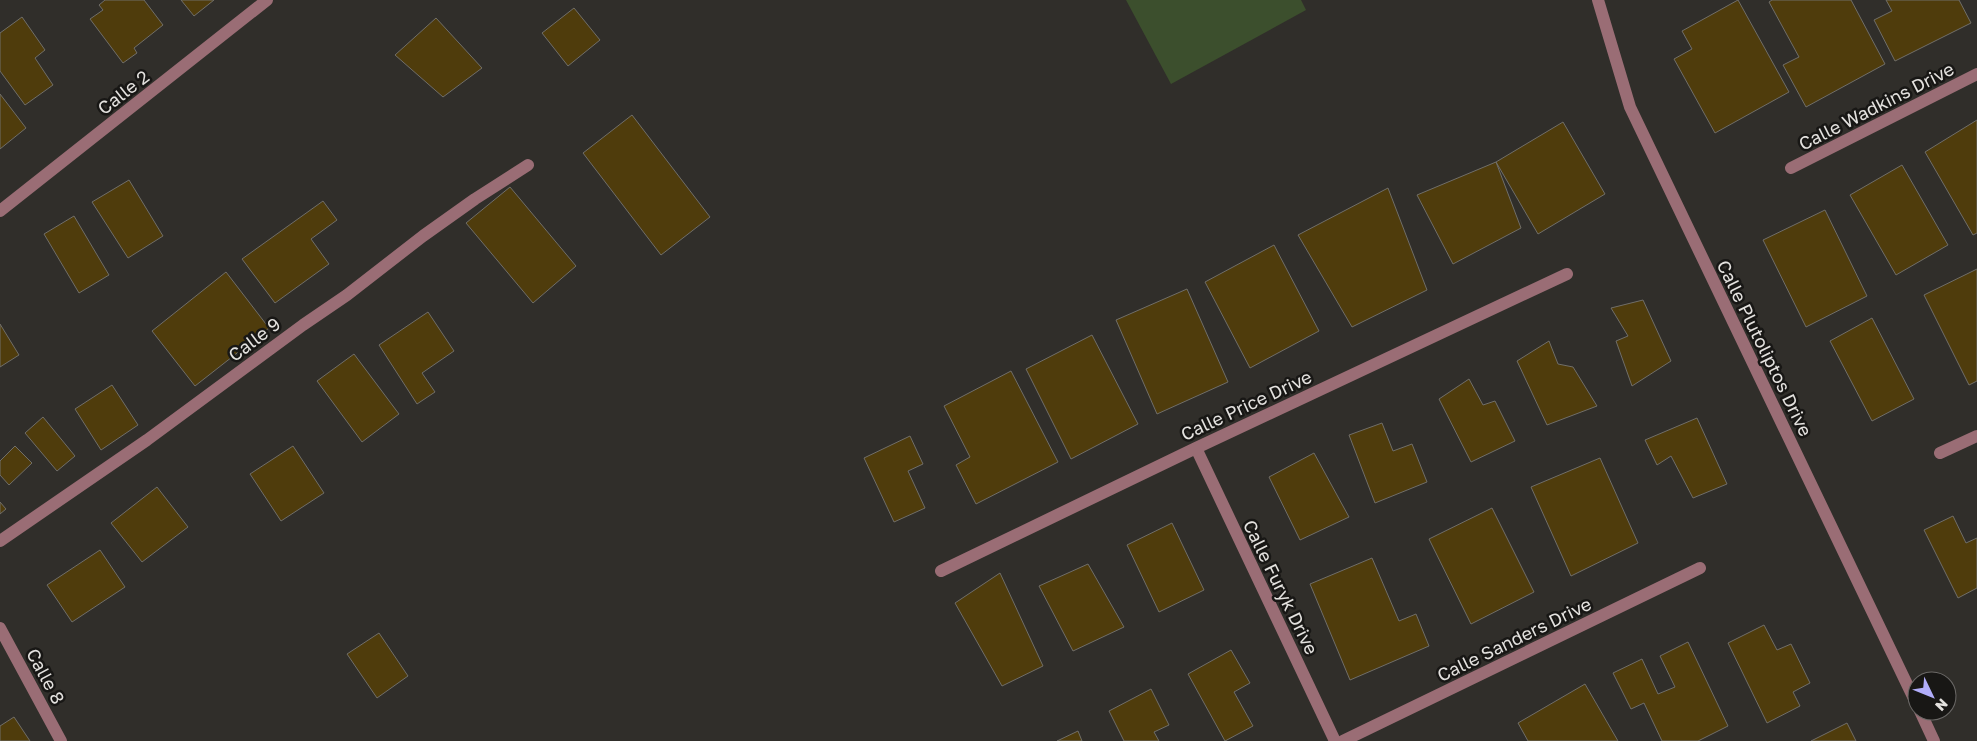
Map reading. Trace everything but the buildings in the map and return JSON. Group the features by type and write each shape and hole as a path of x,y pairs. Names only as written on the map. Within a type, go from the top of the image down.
{"street":[{"name":"Calle 2","path":"0,211 267,0"},
{"name":"Calle Plutoliptos Drive","path":"1598,0 1630,107 1907,684"},
{"name":"Calle Wadkins Drive","path":"1791,168 1977,74"},
{"name":"Calle 9","path":"0,541 147,440 303,325 347,295 423,236 475,199 528,165"},
{"name":"Calle Price Drive","path":"941,571 1196,448 1568,274"},
{"path":"1940,454 1977,436"},
{"name":"Calle Furyk Drive","path":"1196,448 1336,741"},
{"name":"Calle Sanders Drive","path":"1343,741 1700,568"},
{"name":"Calle 8","path":"0,628 61,741"},
{"path":"1925,721 1934,741"}],"green space":[{"path":"1126,0 1301,0 1306,10 1171,84"}]}
